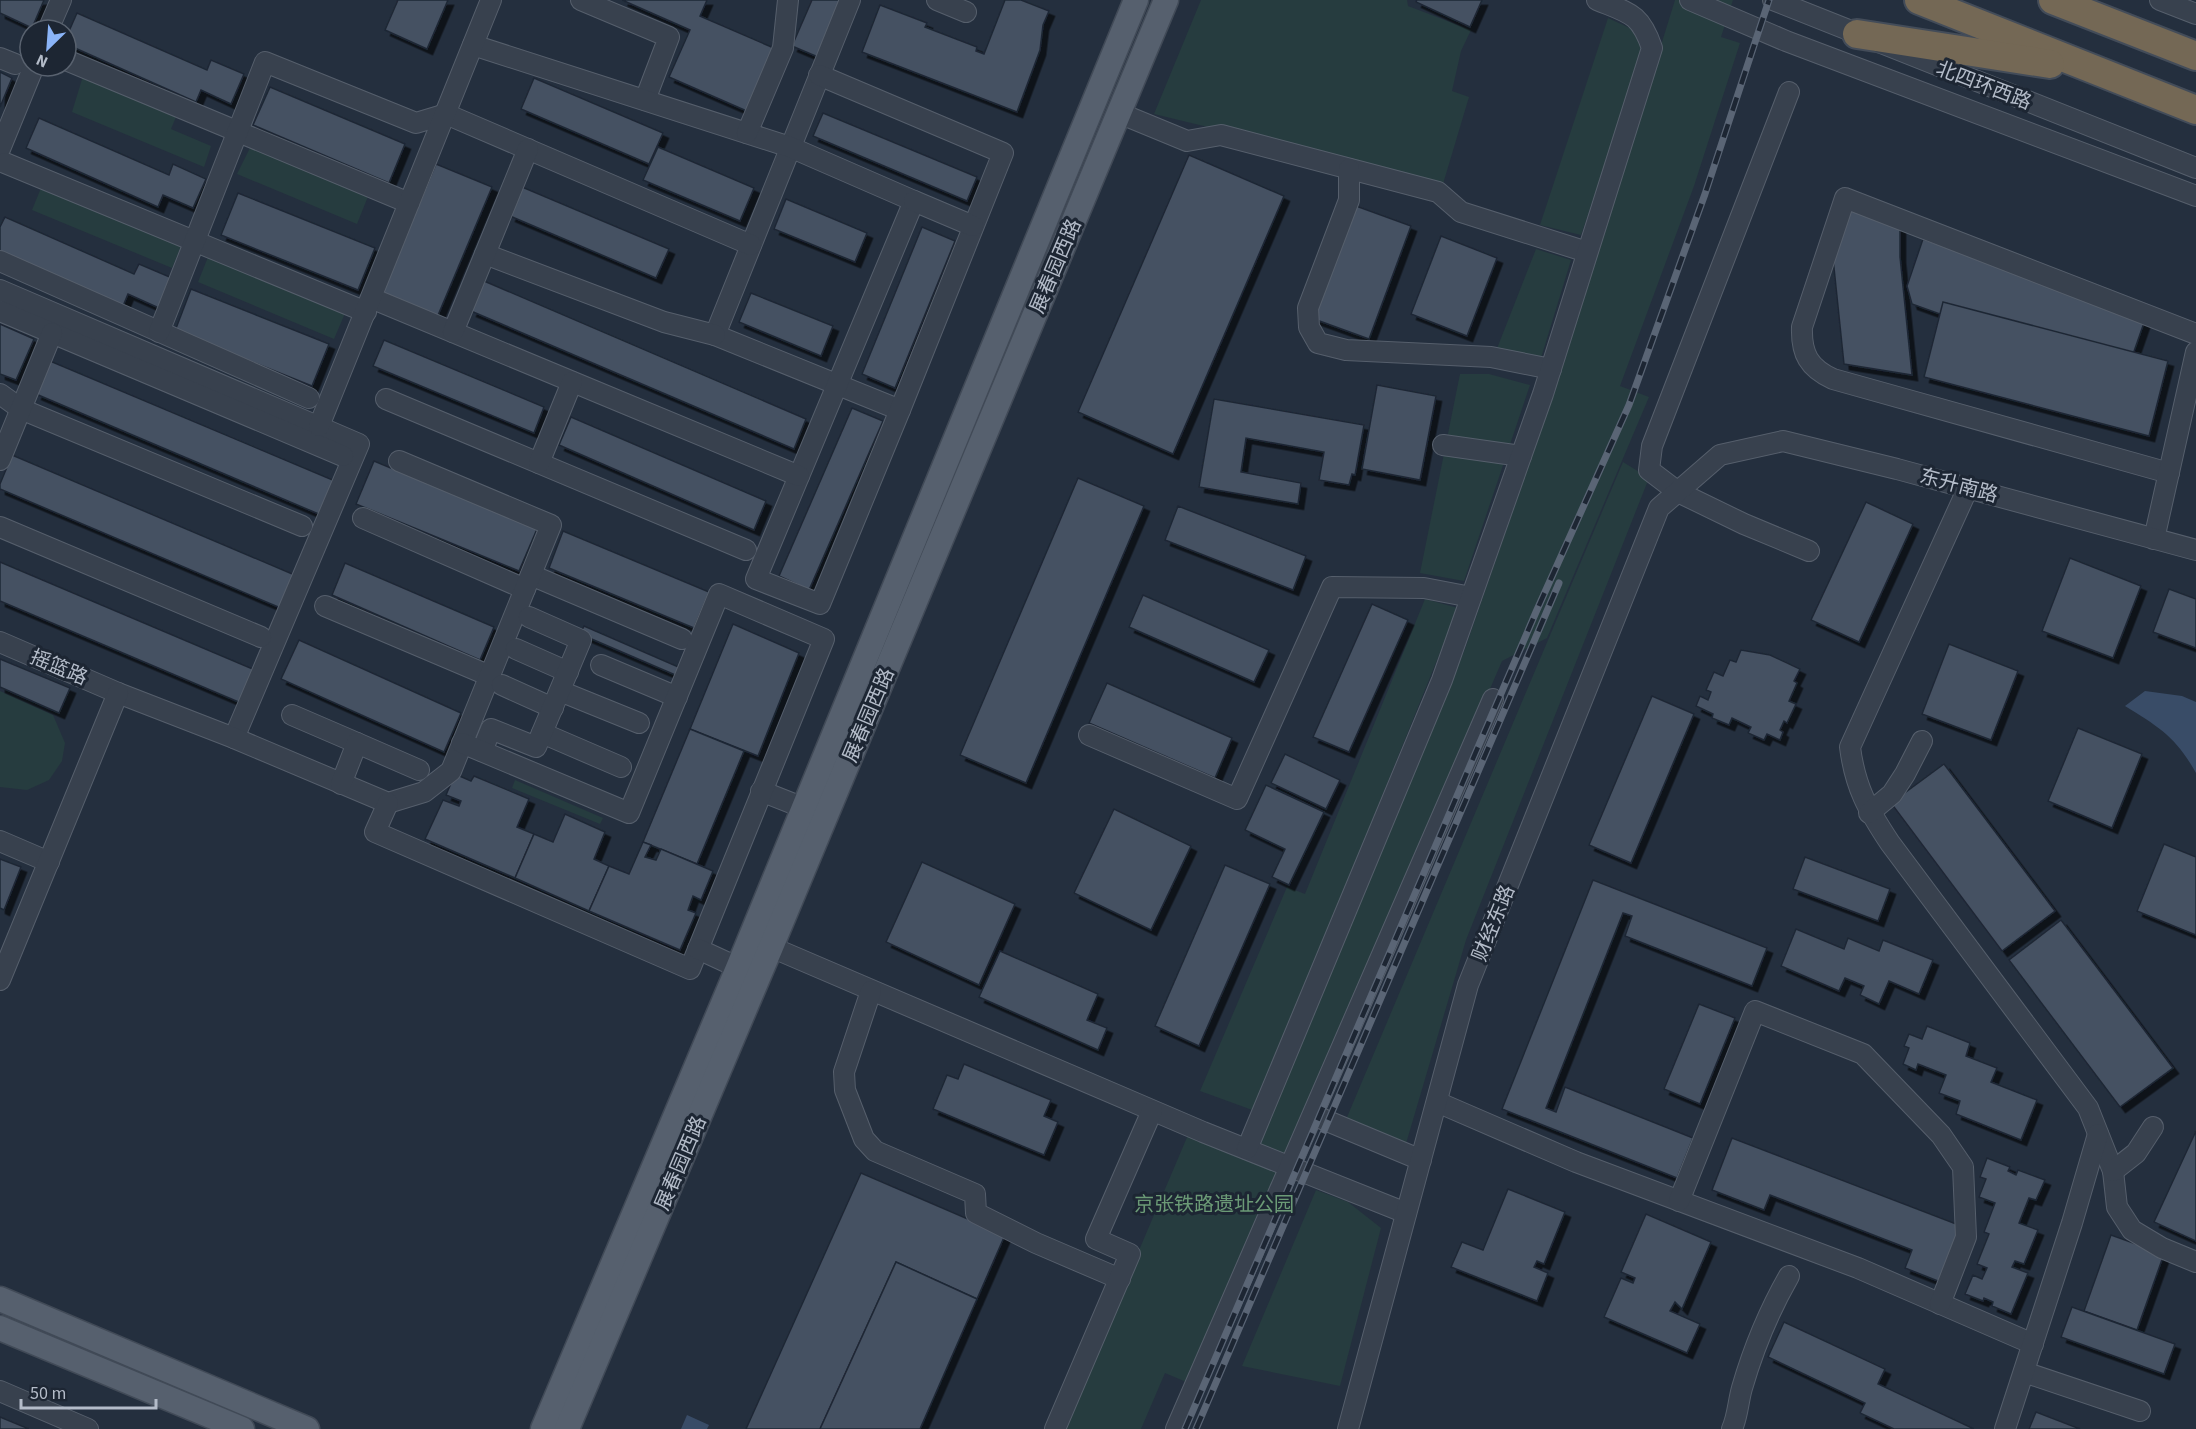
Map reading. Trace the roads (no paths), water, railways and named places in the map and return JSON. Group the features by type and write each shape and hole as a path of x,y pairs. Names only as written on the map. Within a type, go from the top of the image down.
{"highway":[{"path":"1919,0 2196,110"},
{"path":"2053,0 2196,56"},
{"path":"2067,0 2094,16"},
{"path":"1857,34 2100,72"}],"main road":[{"name":"展春园西路","path":"567,1429 748,972 804,808 1136,0"},
{"name":"展春园西路","path":"543,1429 748,972 771,947 1166,0"},
{"path":"0,1299 307,1429"},
{"path":"0,1328 242,1429"}],"street":[{"path":"53,18 60,0"},
{"path":"319,426 491,0"},
{"path":"581,0 669,37 645,100"},
{"path":"715,335 850,0"},
{"path":"938,0 966,12"},
{"path":"1247,1149 1442,680 1551,369 1652,48 1645,27 1630,14 1597,0"},
{"path":"1690,0 1786,40 2196,196"},
{"name":"北四环西路","path":"1773,0 2196,168"},
{"path":"2160,0 2196,14"},
{"path":"747,133 783,48 784,1"},
{"path":"473,45 790,147 973,226"},
{"path":"159,332 265,62 416,123 446,114 751,245"},
{"path":"16,63 2,156 194,241 368,305 453,332 800,476"},
{"path":"78,65 409,203"},
{"path":"819,75 1003,153 820,604 756,579 914,201"},
{"path":"1789,92 1652,446 1649,470 1678,492 1744,524 1809,551"},
{"path":"1119,113 1187,141 1221,135 1438,192 1461,212 1587,252"},
{"path":"453,332 528,149"},
{"path":"1349,169 1349,201 1308,308 1309,327 1318,343 1346,350 1491,357 1551,369"},
{"path":"2169,473 1833,379 1817,372 1806,357 1801,344 1802,327 1845,198 2196,334"},
{"path":"485,254 664,322 715,335 900,410"},
{"path":"0,261 309,398"},
{"path":"0,290 359,444 234,738"},
{"path":"0,311 343,456"},
{"path":"0,460 52,333"},
{"path":"2154,539 2196,352"},
{"path":"539,463 572,382"},
{"path":"0,394 21,409 302,526"},
{"path":"386,399 746,550"},
{"name":"东升南路","path":"1720,455 1783,441 2196,550"},
{"path":"1443,445 1521,456"},
{"name":"财经东路","path":"1348,1429 1468,985 1659,508 1720,455"},
{"path":"399,461 551,525 528,582 496,681 462,743 451,771 424,792 388,803 375,832 690,969 824,639 719,594 630,813 462,743"},
{"path":"1968,488 1850,747 1853,771 1869,813 2088,1108 2113,1171 2117,1207 2132,1230 2162,1248 2196,1262"},
{"path":"363,518 682,639"},
{"path":"0,527 261,637"},
{"path":"1089,735 1237,799 1332,587 1424,588 1471,597"},
{"path":"325,606 496,681 639,723"},
{"path":"482,751 491,729 536,747 581,640 529,618"},
{"name":"摇篮路","path":"0,642 118,693 234,738 388,803"},
{"path":"516,649 568,672"},
{"path":"601,664 677,697"},
{"path":"0,980 118,693"},
{"path":"1176,1429 1493,699"},
{"path":"292,715 419,770"},
{"path":"542,734 621,766"},
{"path":"1869,813 1892,794 1922,741"},
{"path":"341,784 357,743"},
{"path":"761,791 804,808"},
{"path":"0,841 49,862"},
{"path":"771,947 1152,1111 1406,1213"},
{"path":"698,949 748,972"},
{"path":"871,991 844,1072 845,1090 864,1139 875,1151 975,1194 976,1213 1036,1243 1120,1279"},
{"path":"1679,1201 1755,1011 1863,1054 1941,1135 1963,1167 1966,1237 1940,1304"},
{"path":"1437,1102 1576,1162 1858,1268 2033,1344"},
{"path":"1055,1429 1131,1254 1096,1239 1152,1111"},
{"path":"1313,1115 1421,1160"},
{"path":"2113,1171 2136,1153 2153,1127"},
{"path":"2005,1429 2072,1223 2098,1134"},
{"path":"1732,1429 1738,1414 1741,1390 1773,1303 1789,1276"},
{"path":"2024,1372 2140,1411"},
{"path":"0,1390 88,1429"}],"water":[{"path":"2145,691 2182,696 2196,702 2196,773 2181,750 2166,734 2125,706"},
{"path":"687,1415 709,1425 707,1429 681,1429"}],"railway":[{"path":"1185,1429 1536,612 1629,405 1705,194 1769,0"},
{"path":"1196,1429 1559,583"}],"park label":[{"name":"京张铁路遗址公园","path":"1214,1204"}]}
